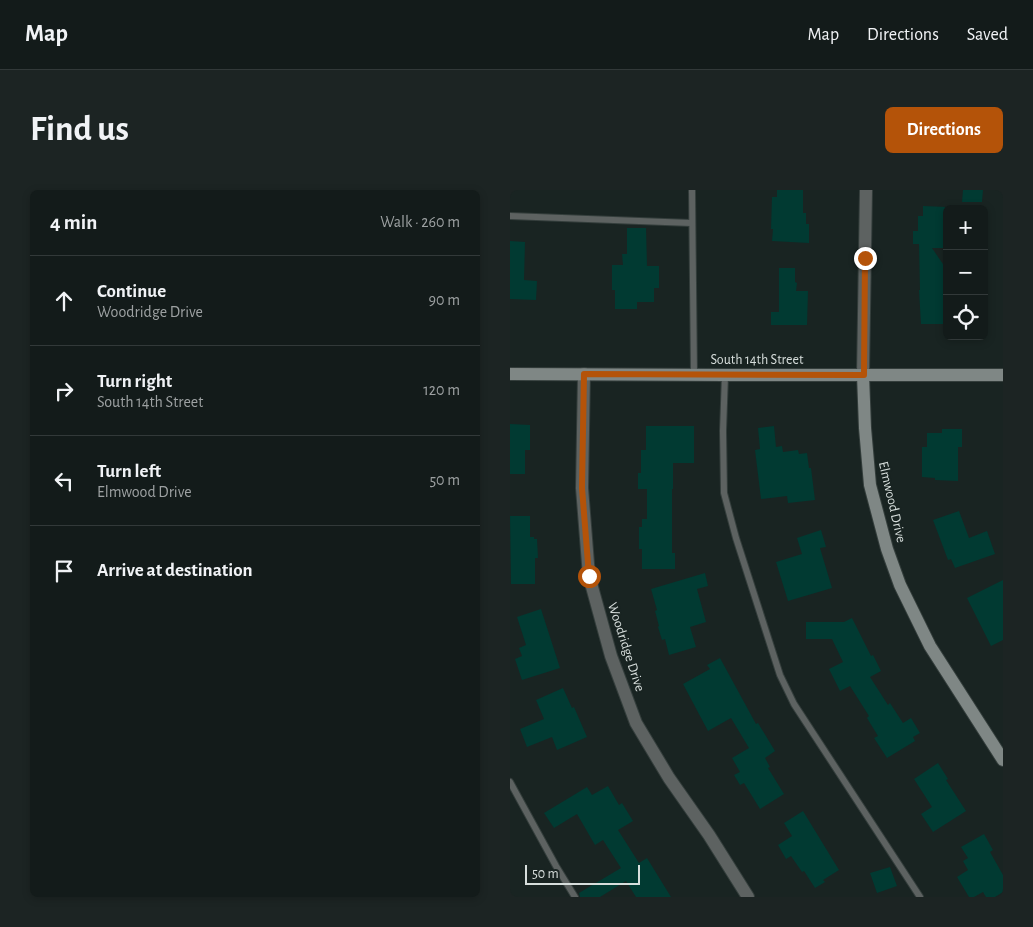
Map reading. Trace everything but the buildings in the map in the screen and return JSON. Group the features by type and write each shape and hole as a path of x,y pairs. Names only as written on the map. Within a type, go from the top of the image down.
{"main road":[{"name":"South 14th Street","path":"510,374 1003,375"},
{"name":"Elmwood Drive","path":"864,375 865,428 870,485 887,549 900,585 930,646 1003,760"}],"street":[{"name":"Elmwood Drive","path":"864,375 866,190"},
{"name":"Woodridge Drive","path":"584,374 582,488 589,576 611,656 636,724 669,778 709,835 748,897"}],"lane":[{"path":"692,190 694,375"},
{"path":"510,216 692,224"},
{"path":"725,375 723,431 724,493 736,538 780,675 794,704 920,897"},
{"path":"510,782 575,897"}],"route":[{"path":"589,576 582,488 584,374 864,375 865,258"}]}
